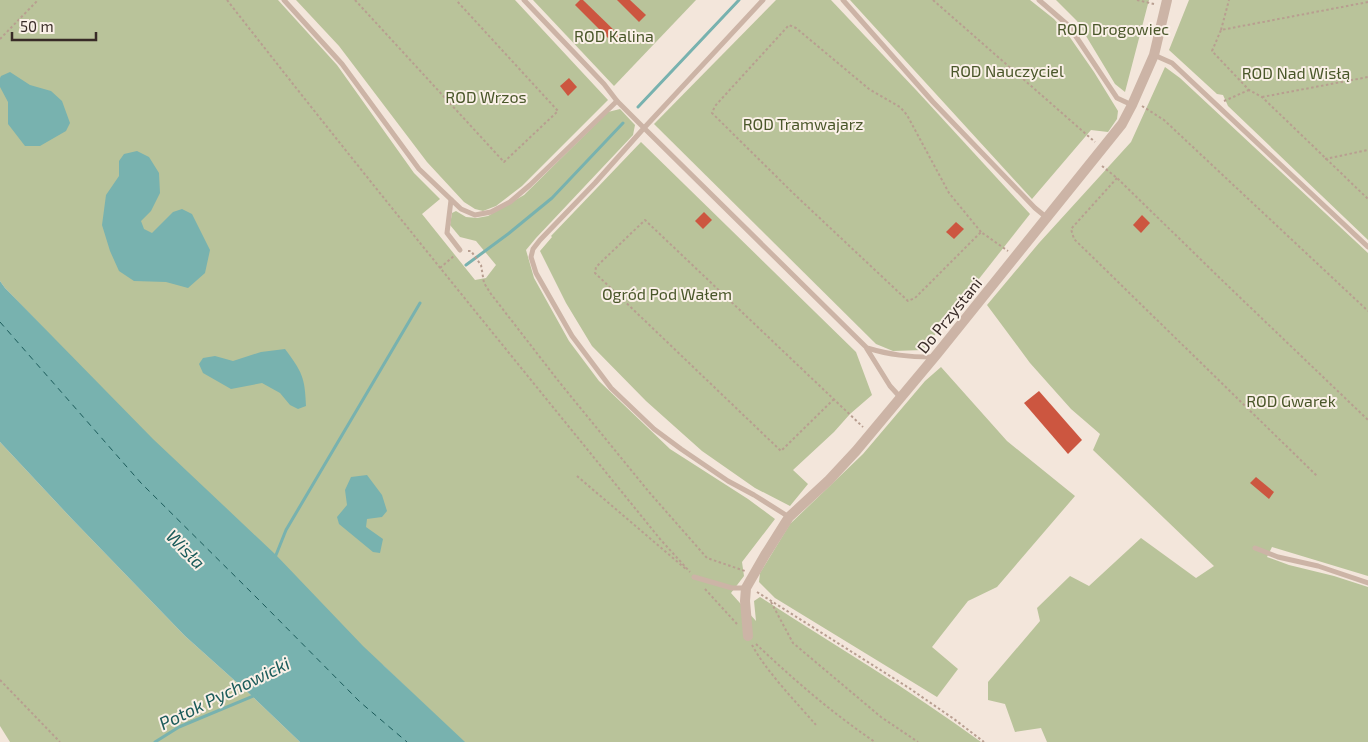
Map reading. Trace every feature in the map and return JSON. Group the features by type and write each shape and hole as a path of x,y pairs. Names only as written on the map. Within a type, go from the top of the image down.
{"street":[{"name":"Do Przystani","path":"748,636 745,601 746,588 789,517 829,480 870,434 934,358 1122,124 1154,55 1167,0"}],"lane":[{"path":"284,0 342,64 419,169 461,209 475,215 491,212 510,202 617,101"},
{"path":"524,0 604,84 617,101 867,348 890,386 900,398"},
{"path":"764,0 540,240 533,249 531,257 536,273 572,336 611,388 654,429 681,449 728,481 789,517"},
{"path":"843,0 933,102 1035,208 1046,217"},
{"path":"1039,0 1069,26 1117,98 1132,105"},
{"path":"1154,55 1172,63 1368,247"},
{"path":"451,200 447,233 460,250"},
{"path":"867,348 885,354 904,357 934,358"},
{"path":"1255,548 1278,557 1318,566 1368,582"},
{"path":"694,577 732,588 746,588"}],"path":[{"path":"0,39 38,0"},
{"path":"227,0 312,109 660,539 748,636 784,670 848,724 875,742"},
{"path":"355,0 504,162 558,111 456,0"},
{"path":"933,0 1087,135"},
{"path":"1137,0 1148,3"},
{"path":"1229,0 1221,30 1212,51 1249,90 1262,97 1368,199"},
{"path":"1221,30 1368,2"},
{"path":"982,232 915,298 908,300 793,194 712,113 715,106 789,25 796,28 869,89 900,107 907,115 949,194 982,232 1003,248"},
{"path":"1262,97 1368,77"},
{"path":"1226,101 1249,90"},
{"path":"1146,108 1164,120 1368,311"},
{"path":"1325,159 1368,150"},
{"path":"1106,169 1368,420"},
{"path":"1117,178 1072,229 1074,239 1317,476"},
{"path":"834,399 781,451 595,273 596,267 645,220 834,399 870,434"},
{"path":"471,251 481,266 484,284 497,302 649,492 707,558 754,574"},
{"path":"440,268 454,255"},
{"path":"577,476 694,577"},
{"path":"746,588 757,592 909,688 984,742"},
{"path":"770,600 792,643 881,717 918,742"},
{"path":"748,636 756,653 816,725"},
{"path":"0,680 60,742"}],"green space":[{"path":"0,0 278,0 337,65 414,173 440,199 422,214 475,280 486,278 496,265 476,241 460,237 450,225 452,213 456,211 466,217 477,218 488,216 524,195 608,112 620,109 635,125 633,135 526,250 534,278 569,341 599,381 670,449 748,499 775,519 742,562 744,576 731,593 756,621 754,601 760,597 899,686 981,742 463,742 384,666 369,656 121,409 0,281"},
{"name":"ROD Wrzos","path":"296,0 515,0 608,100 522,186 496,206 483,211 475,209 464,202 427,162 339,46"},
{"name":"ROD Kalina","path":"533,0 696,0 614,86"},
{"name":"ROD Tramwajarz","path":"776,0 831,0 1030,214 923,350 893,351 876,344 654,124"},
{"name":"ROD Nauczyciel","path":"850,0 1030,0 1054,19 1069,36 1118,111 1117,119 1108,132 1091,130 1032,199"},
{"name":"ROD Drogowiec","path":"1056,0 1149,0 1125,92 1115,84 1077,21"},
{"name":"ROD Nad Wisłą","path":"1189,0 1368,0 1368,240 1228,106 1223,95 1217,94 1169,50"},
{"name":"ROD Gwarek","path":"1165,67 1180,78 1368,253 1368,576 1272,547 1267,557 1368,587 1368,742 1047,742 1041,728 1015,732 1005,704 988,700 988,682 1040,621 1037,608 1070,576 1089,586 1141,538 1196,578 1214,566 1093,450 1100,434 1071,409 1030,363 987,305 1039,243 1131,142"},
{"name":"Ogród Pod Wałem","path":"641,142 856,352 872,395 793,470 808,484 790,506 755,488 702,451 646,401 592,346 566,303 540,251 551,236"},
{"path":"941,367 1007,441 1075,496 997,587 968,601 932,647 958,669 937,697 775,598 759,582 760,573 790,524 863,454 925,381"},
{"path":"0,442 185,636 300,742 10,742 0,726"}],"water":[{"path":"10,72 30,85 51,91 62,101 70,123 66,131 40,146 25,146 8,124 8,102 0,87 1,76"},
{"path":"137,151 149,157 159,173 160,193 151,211 141,221 144,229 152,233 173,212 182,209 192,214 210,250 205,273 188,288 166,282 134,281 119,271 110,251 102,225 106,195 119,176 119,161 124,154"},
{"name":"Wisła","path":"0,281 153,439 276,555 363,646 465,742 300,742 185,636 0,442"},
{"path":"285,349 299,369 305,388 306,406 298,409 290,405 280,393 262,383 231,389 203,373 199,364 203,358 215,356 233,361 261,352"},
{"path":"367,475 382,495 387,511 382,517 367,519 366,527 383,539 380,553 373,552 339,524 337,517 347,505 345,490 351,477"}],"building":[{"path":"580,0 583,0 619,35 612,42 575,5"},
{"path":"617,0 630,0 646,15 639,22"},
{"path":"569,78 577,87 568,96 560,86"},
{"path":"704,212 712,220 703,229 695,221"},
{"path":"1142,215 1150,223 1141,233 1133,225"},
{"path":"956,222 964,229 954,239 946,232"},
{"path":"1039,391 1082,440 1068,454 1024,403"},
{"path":"1256,477 1274,492 1269,499 1250,483"}],"waterway":[{"path":"638,107 739,0"},
{"path":"466,265 552,198 623,123"},
{"path":"276,555 286,530 420,303"},
{"name":"Potok Pychowicki","path":"155,742 179,727 256,695"}],"ferry route":[{"path":"0,322 141,483 360,702 407,742"}]}
